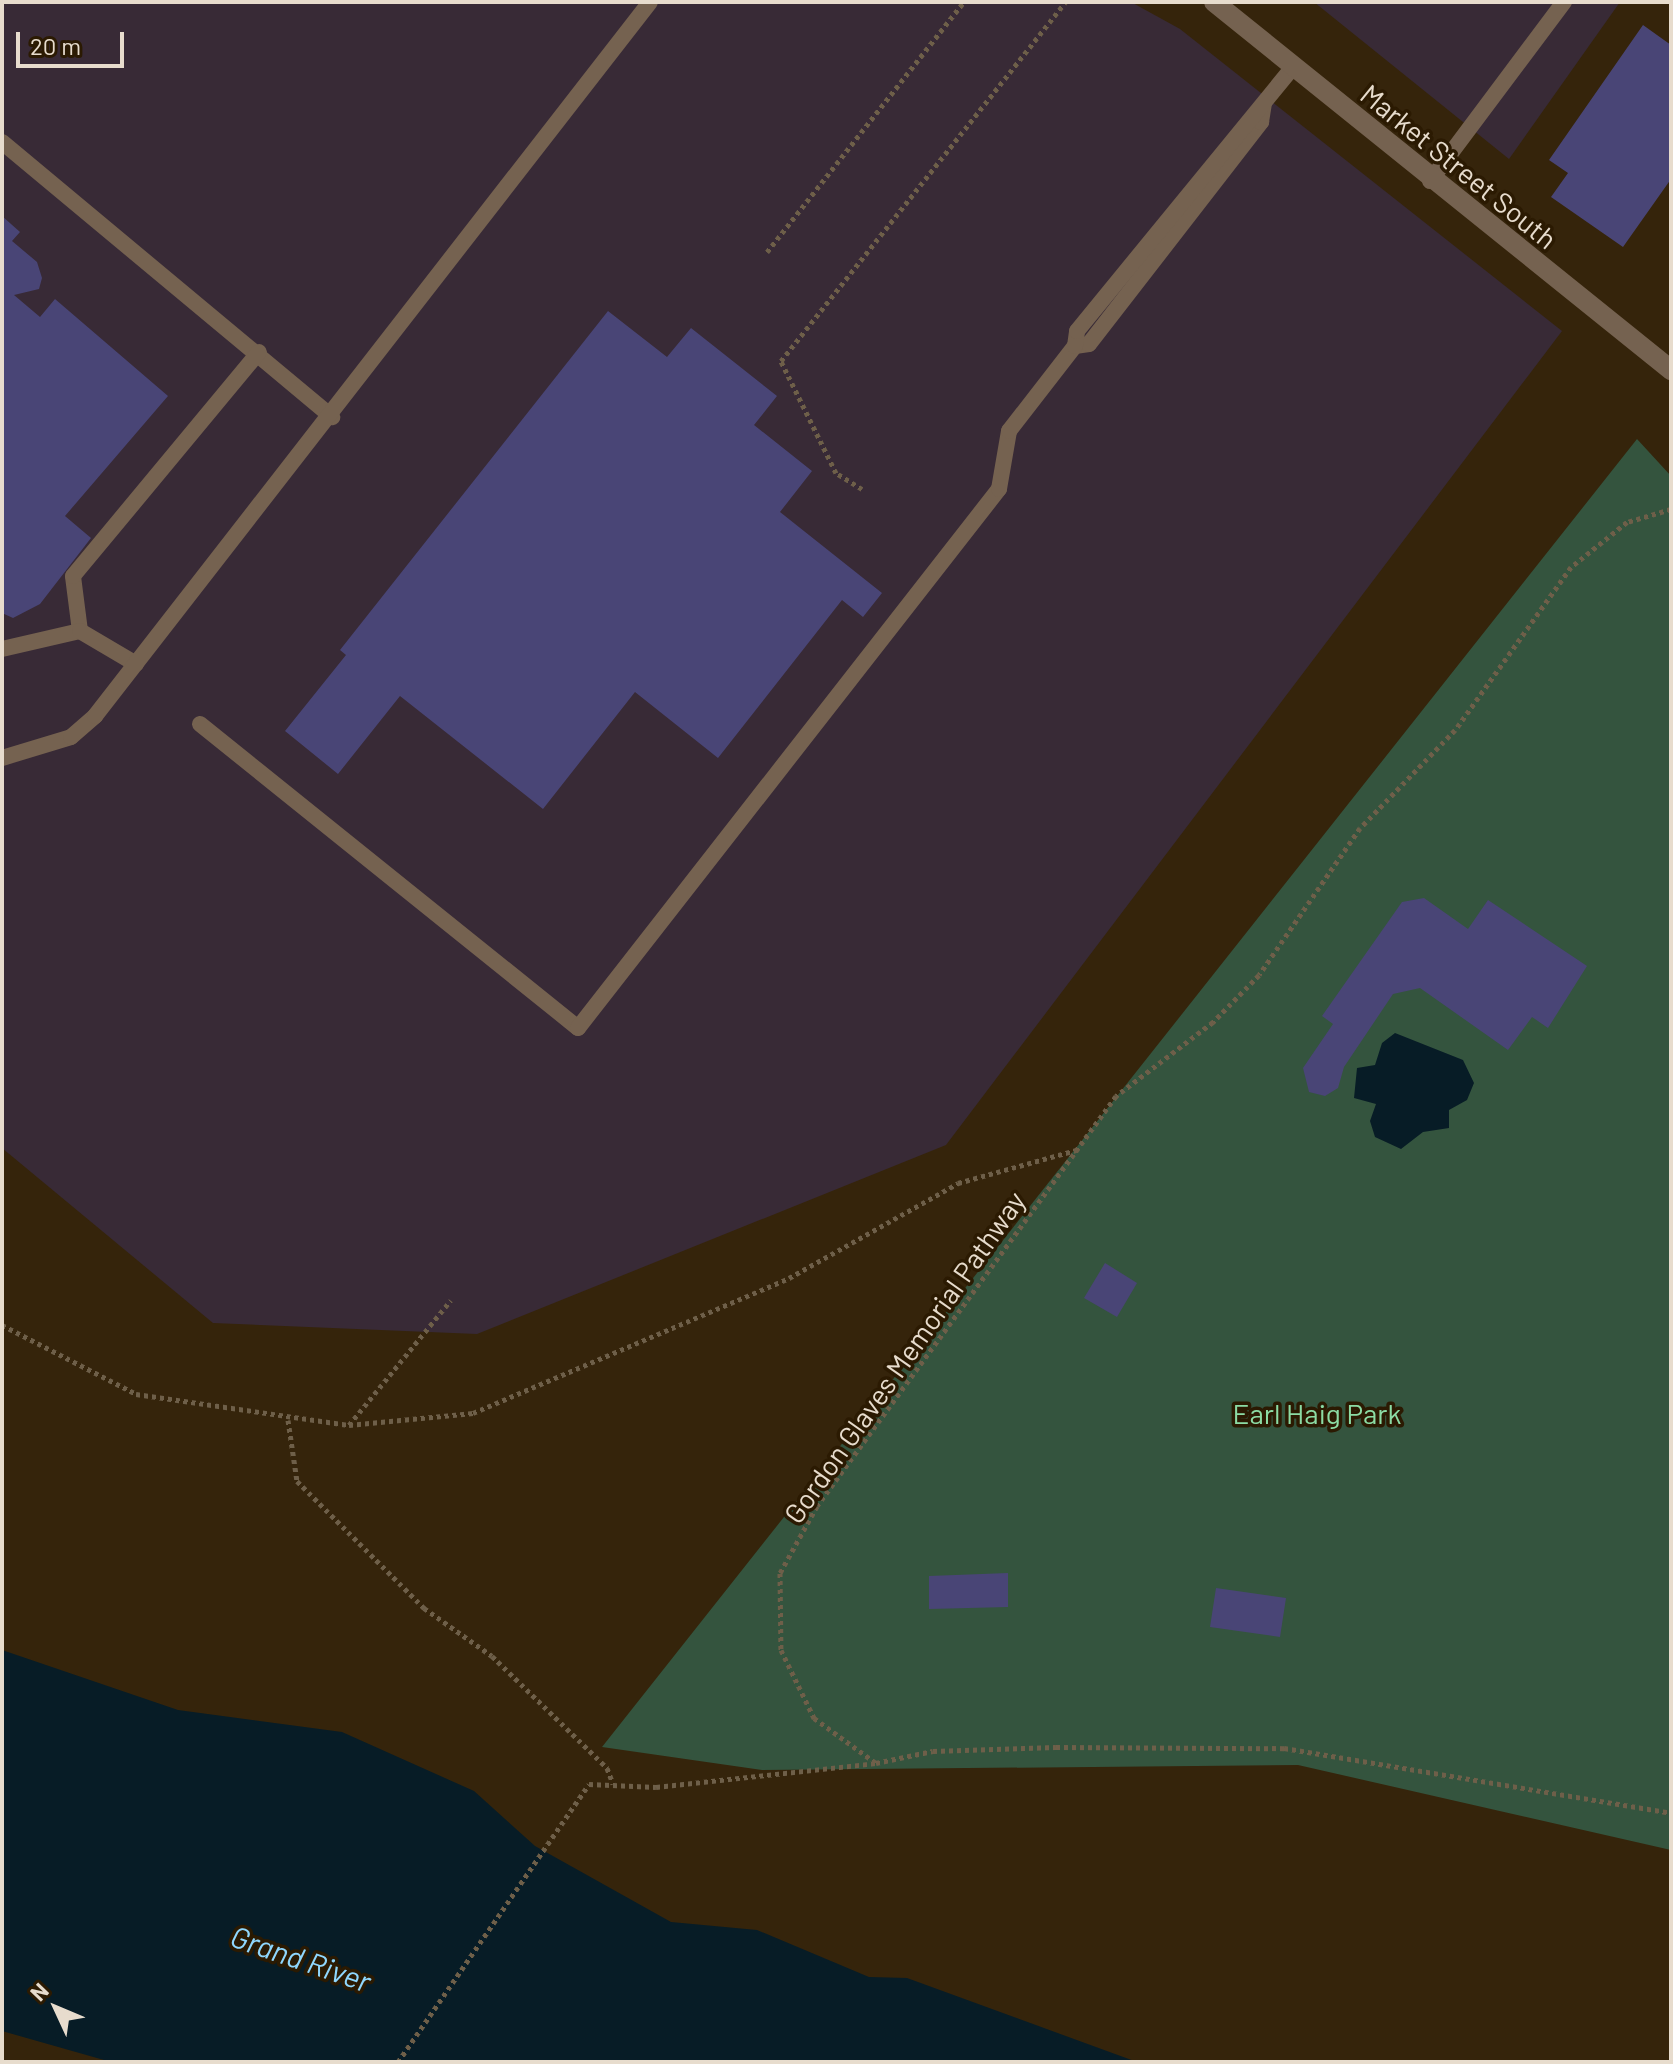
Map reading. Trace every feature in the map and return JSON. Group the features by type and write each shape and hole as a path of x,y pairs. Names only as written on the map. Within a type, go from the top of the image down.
{"street":[{"name":"Market Street South","path":"1214,2 1430,181 1671,370"}],"lane":[{"path":"2,758 71,737 136,664 332,417 650,2"},
{"path":"1430,181 1564,2"},
{"path":"200,724 578,1028 999,489 1009,431 1075,346 1077,331 1248,114 1264,104 1293,67"},
{"path":"2,142 259,352 332,417"},
{"path":"80,631 73,576 259,352"},
{"path":"2,649 80,631 136,664"}],"path":[{"path":"767,252 964,2"},
{"path":"862,489 836,473 781,361 1066,2"},
{"name":"Gordon Glaves Memorial Pathway","path":"876,1763 814,1718 781,1650 780,1573 826,1493 1116,1096 1213,1022 1259,975 1360,828 1455,730 1571,567 1627,522 1671,509"},
{"name":"Gordon Glaves Memorial Pathway","path":"2,1325 136,1394 288,1420 349,1425 473,1413 789,1278 958,1183 1080,1149"},
{"path":"349,1425 451,1300"},
{"path":"288,1420 297,1481 424,1608 492,1656 607,1768 613,1784"},
{"path":"398,2062 589,1784 656,1787 876,1763 933,1751 1056,1747 1284,1748 1671,1813"}],"shaded area":[{"path":"2,2 1131,2 1180,29 1562,331 946,1145 477,1334 213,1323 2,1148"},
{"path":"1314,2 1620,2 1509,159"}],"green space":[{"name":"Earl Haig Park","path":"1637,439 1671,476 1671,1850 1298,1765 762,1770 602,1747"}],"water":[{"path":"1395,1033 1463,1060 1474,1083 1467,1100 1449,1110 1449,1128 1423,1132 1401,1149 1375,1137 1370,1121 1376,1104 1354,1098 1357,1068 1375,1065 1382,1043"},
{"name":"Grand River","path":"2,1650 178,1710 342,1732 474,1791 535,1846 671,1922 757,1930 869,1977 907,1978 1137,2062 111,2062 2,2031"}],"building":[{"path":"1643,25 1671,45 1671,179 1623,247 1551,197 1568,173 1549,160"},
{"path":"2,216 20,232 12,241 37,262 42,278 39,289 14,295 40,317 55,299 168,396 65,516 91,538 40,604 13,618 2,613"},
{"path":"608,311 667,357 691,328 777,396 754,425 812,471 780,512 882,593 863,617 842,600 718,758 635,692 543,809 400,696 338,774 285,731 346,655 340,650"},
{"path":"1424,898 1468,929 1488,900 1587,966 1548,1028 1532,1017 1508,1050 1420,988 1393,994 1344,1067 1338,1088 1325,1096 1309,1092 1303,1068 1333,1024 1322,1016 1402,902"},
{"path":"1105,1263 1137,1283 1117,1317 1084,1298"},
{"path":"1008,1573 1008,1607 929,1609 929,1576"},
{"path":"1216,1588 1286,1598 1280,1637 1210,1627"}]}
